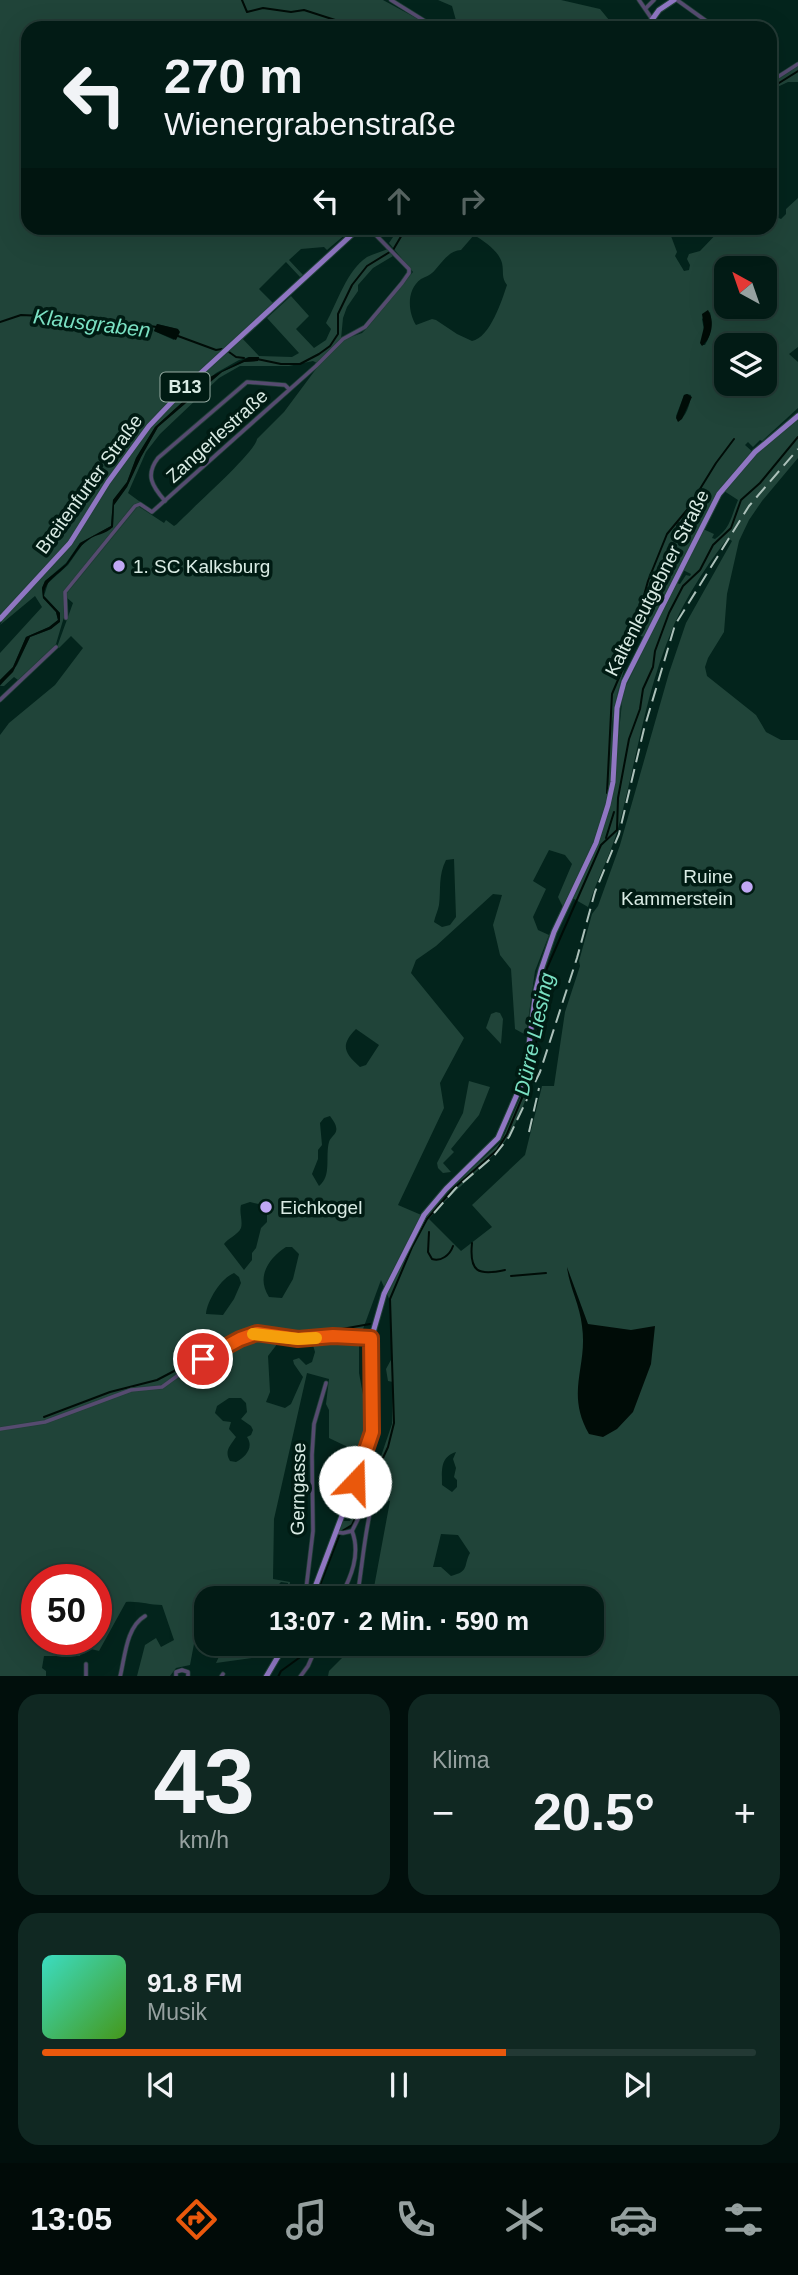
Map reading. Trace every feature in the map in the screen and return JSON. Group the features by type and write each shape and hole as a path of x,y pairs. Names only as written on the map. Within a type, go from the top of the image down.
{"main road":[{"path":"652,19 659,9 676,0"},
{"name":"Breitenfurter Straße","path":"0,619 70,543 134,444 158,416 191,382 351,235"},
{"name":"Kaltenleutgebner Straße","path":"316,1586 339,1532 372,1432 371,1338 386,1290 421,1226 446,1189 498,1138 521,1087 527,1068 538,978 554,932 596,843 608,805 617,708 628,672 721,490 755,452 798,416"},
{"path":"266,1676 278,1656"}],"street":[{"path":"391,0 425,21"},
{"path":"639,0 652,19"},
{"path":"645,9 654,0"},
{"path":"676,0 706,21"},
{"path":"777,78 798,64"},
{"name":"Zangerlestraße","path":"66,618 65,592 132,509 139,504 152,512 343,339 365,327 410,271 376,235"},
{"path":"165,501 151,484 152,467 158,458 247,382 285,385 290,389"},
{"path":"0,701 56,647"},
{"path":"0,1429 45,1422 131,1390 162,1387 195,1363 248,1335 257,1333 298,1339 333,1336 371,1338"},
{"name":"Gerngasse","path":"306,1586 313,1531 314,1424 326,1383"},
{"path":"347,1586 356,1556 352,1531 363,1509 369,1505 371,1508 359,1586"},
{"path":"339,1532 352,1531"},
{"path":"120,1676 130,1636 145,1616"},
{"path":"300,1676 312,1656"},
{"path":"86,1664 86,1676"},
{"path":"176,1676 176,1672 182,1670 188,1672 188,1676"}],"green space":[{"path":"0,0 383,0 418,19 21,21 21,235 345,235 327,250 324,247 301,249 289,260 303,275 300,277 286,262 259,289 274,304 240,336 259,356 292,357 299,353 267,318 291,296 309,316 296,329 314,348 326,340 331,329 326,323 343,287 360,263 367,257 388,249 393,256 373,268 358,285 358,291 343,318 341,339 317,363 313,361 289,366 240,366 219,378 160,434 146,452 128,493 143,504 133,505 63,592 64,617 56,644 18,680 14,677 4,686 0,686 17,665 30,637 51,629 60,619 60,613 44,596 48,583 68,565 82,545 95,535 113,527 114,505 127,487 158,427 222,372 244,362 257,361 259,357 239,360 216,373 155,427 136,458 127,482 113,500 111,526 80,543 66,563 45,581 42,588 43,598 56,612 58,620 26,637 13,667 0,680 0,653 42,607 35,596 0,625 7,614 0,616","holes":["157,324 178,329 174,340 154,331"]},
{"path":"438,0 561,0 600,9 610,21 456,21 452,6"},
{"path":"798,66 798,82 788,82 777,87 777,80"},
{"path":"798,198 798,347 789,354 798,362 798,408 762,441 753,447 748,442 745,445 755,454 798,418 798,458 762,501 739,541 727,594 724,632 705,667 707,676 756,715 766,732 781,740 798,740 798,1676 328,1676 329,1671 344,1656 604,1656 604,1586 374,1586 390,1501 372,1497 363,1502 353,1524 342,1532 339,1531 343,1521 350,1521 374,1464 378,1465 392,1424 393,1382 388,1381 386,1369 392,1358 390,1301 381,1280 359,1340 359,1373 367,1416 365,1430 357,1448 352,1449 329,1438 329,1410 326,1404 329,1379 307,1373 274,1519 273,1579 290,1582 290,1586 281,1582 277,1586 194,1586 194,1644 190,1665 176,1668 170,1676 137,1676 145,1645 156,1638 161,1647 174,1640 162,1605 126,1602 112,1627 112,1564 21,1564 21,1655 80,1655 44,1656 42,1668 46,1671 46,1676 0,1676 0,735 9,723 55,685 83,648 71,636 57,647 73,603 66,597 67,593 138,506 164,523 166,520 174,526 177,524 246,456 257,439 284,412 319,365 345,339 362,333 367,328 413,272 389,243 394,235 474,235 671,235 677,252 675,256 684,271 689,270 689,254 700,251 715,235 777,235 777,217 781,219 786,214 786,209","holes":["474,235 498,254 507,285 490,326 472,341 436,320 416,325 411,314 410,301 416,284 432,273 453,252 461,250","710,312 710,333 705,345 701,345 704,330 702,319","684,395 691,395 690,403 678,421 676,416","721,489 738,500 730,521 715,539 712,538 714,534 703,529 683,570 691,574 686,575 680,584 676,583 623,692 618,742 612,742 616,701 635,635 645,637","728,538 732,541 686,623 669,673 620,845 598,906 592,914 580,966 565,1012 554,1086 542,1086 525,1155 472,1205 492,1227 461,1251 429,1219 490,1159 512,1131 532,1080 537,1057 531,1055 527,1082 501,1142 471,1169 426,1217 398,1205 444,1108 440,1083 464,1038 411,973 416,960 436,946 493,894 502,895 493,925 500,955 511,969 515,1029 526,1035 535,971 549,935 538,930 533,917 546,889 533,881 549,850 565,855 572,864 558,897 563,907 569,896 588,907 617,832 655,677 672,630 705,570","454,859 456,917 450,925 442,927 434,922 439,905 440,883 446,860","356,1029 379,1045 366,1065 360,1067 346,1049 346,1044","330,1116 336,1129 329,1142 327,1172 319,1186 312,1174 318,1159 318,1150 322,1145 320,1123","250,1202 263,1205 267,1222 261,1228 252,1260 244,1270 224,1244 238,1233 242,1222 241,1205","286,1247 292,1247 299,1254 293,1279 282,1298 269,1297 264,1282 266,1269 274,1257","234,1273 241,1283 234,1299 223,1315 206,1314 216,1290","281,1339 313,1345 315,1352 312,1362 306,1365 299,1358 293,1360 303,1377 291,1404 285,1408 266,1402 270,1392 268,1356","229,1398 241,1398 246,1403 247,1412 241,1419 253,1430 247,1437 250,1444 248,1451 236,1462 230,1461 228,1454 228,1449 236,1437 229,1429 231,1422 223,1421 215,1413 217,1406","456,1452 453,1459 457,1487 452,1492 442,1485 443,1465 447,1457","441,1534 458,1535 470,1553 464,1570 451,1576 441,1567 433,1567"]},
{"path":"500,1013 503,1019 501,1044 486,1028 491,1014"},
{"path":"469,1081 490,1087 479,1115 451,1149 454,1152 443,1163 451,1172 443,1173 437,1163 463,1113"},
{"path":"219,1656 253,1656 252,1658 216,1663"}],"shaded area":[{"path":"708,310 711,329 702,346 702,314"},
{"path":"157,324 178,329 180,332 176,340 154,331"},
{"path":"249,357 259,357 258,361 244,362 222,372 158,427 127,487 114,505 113,527 85,543 66,566 46,586 44,596 60,613 60,622 51,629 30,637 13,672 0,685 0,680 13,667 26,637 58,620 56,612 43,598 42,588 45,581 66,564 80,543 111,526 113,500 127,482 136,458 155,427 210,377"},
{"path":"684,395 692,397 678,422 676,418"},
{"path":"567,1267 588,1324 631,1330 655,1326 651,1364 633,1412 617,1429 603,1437 589,1434 579,1405 582,1326"}],"waterway":[{"path":"242,0 247,12 263,8 291,12 304,10 338,21"},
{"path":"777,84 798,71"},
{"path":"257,359 281,364 300,364 330,346 338,334 338,314 352,285 367,266 393,250 402,235"},
{"name":"Klausgraben","path":"0,322 21,315 88,318 157,327"},
{"name":"Klausgraben","path":"178,336 216,350 222,349"},
{"name":"Klausgraben","path":"229,352 244,358"},
{"name":"Dürre Liesing","path":"320,1586 339,1536 352,1525 388,1447 394,1423 390,1299 427,1219 453,1189 497,1150 507,1134 529,1081 539,1027 540,993 547,968 601,845 617,830 618,798 629,739 669,613 683,586 700,570 713,545 731,528 741,500 760,483 798,437"},
{"path":"607,793 612,694 626,661 648,581 667,534 687,510 734,439"},
{"path":"606,838 614,812"},
{"path":"429,1232 428,1252 432,1259 445,1257 453,1246"},
{"path":"472,1243 472,1260 477,1270 505,1270"},
{"path":"511,1276 546,1273"},
{"path":"44,1417 110,1392 157,1380 199,1354 224,1344 251,1328 308,1335 370,1324"},
{"name":"Dürre Liesing","path":"278,1676 281,1671 302,1656"}],"railway":[{"path":"434,1213 456,1188 494,1156 509,1137 540,1072 595,892 619,834 644,729 675,625 749,506 798,449"},
{"path":"529,1132 539,1088"}],"slow traffic":[{"path":"253,1334 298,1339 316,1338"}],"place":[{"name":"1. SC Kalksburg","path":"119,566"},
{"name":"Ruine Kammerstein","path":"747,887"},
{"name":"Eichkogel","path":"266,1207"}],"route":[{"path":"203,1359 248,1335 257,1333 298,1339 333,1336 371,1338 369,1356 372,1432 355,1482"}]}
